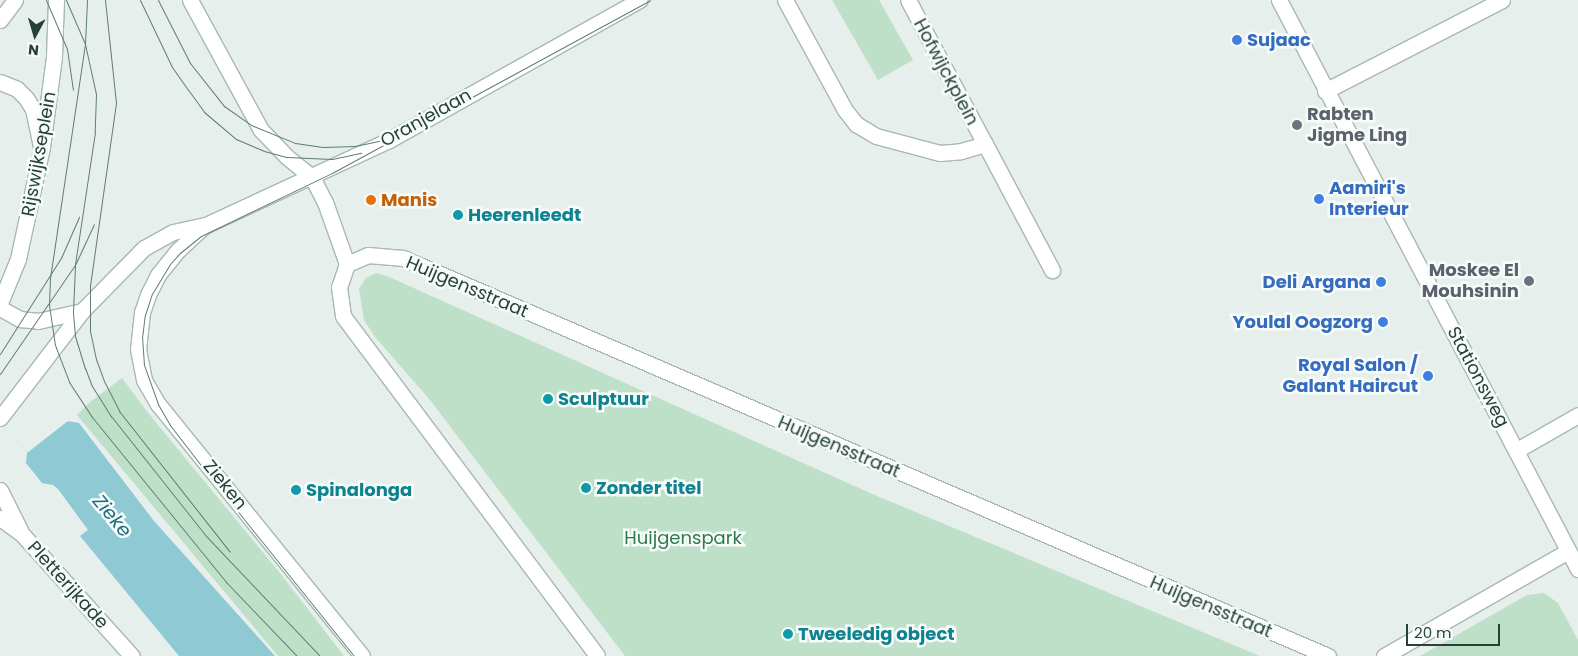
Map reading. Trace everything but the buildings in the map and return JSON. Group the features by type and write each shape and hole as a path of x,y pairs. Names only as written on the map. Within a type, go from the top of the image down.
{"street":[{"path":"0,20 15,0"},
{"name":"Rijswijkseplein","path":"0,303 18,259 42,147 54,57 56,0"},
{"path":"190,0 261,130 288,157 312,177 336,229 347,264 339,287 343,316 412,405 597,656"},
{"name":"Oranjelaan","path":"206,224 312,177 388,140 640,0"},
{"name":"Hofwijckplein","path":"785,0 845,110 856,124 876,136 940,153 961,152 984,144"},
{"name":"Hofwijckplein","path":"908,0 1052,270"},
{"name":"Stationsweg","path":"1279,0 1325,91 1578,569"},
{"path":"1325,91 1502,0"},
{"path":"0,82 17,89 26,98 33,109 42,147"},
{"path":"1,417 82,310 144,248 173,232 206,224"},
{"name":"Zieken","path":"206,224 178,250 158,275 148,295 142,312 138,349 144,380 158,404 362,656"},
{"name":"Huijgensstraat","path":"347,264 368,255 403,258 1328,656"},
{"path":"0,308 20,319 38,321 82,310"},
{"path":"1516,450 1578,415"},
{"path":"0,490 22,534"},
{"name":"Pletterijkade","path":"0,518 22,534 132,656"},
{"path":"1384,656 1568,551"}],"green space":[{"path":"832,0 879,0 913,60 878,80"},
{"name":"Huijgenspark","path":"376,273 387,276 870,493 1260,656 625,656 430,400 375,337 364,320 359,289 366,278"},
{"path":"122,378 149,414 280,573 344,656 278,656 77,415 90,402"},
{"path":"1544,593 1558,603 1578,640 1578,656 1420,656 1527,595"}],"water":[{"name":"Zieke","path":"0,325 67,421 79,423 154,521 275,656 179,656 80,536 88,530 58,489 53,485 42,483 26,463 27,453 0,413"}],"pier":[{"path":"0,323 68,421 27,453 0,414"}],"tram line":[{"path":"46,0 67,49 73,90"},
{"path":"66,0 85,44 96,94 95,132 75,265 73,313 75,336 85,368 92,386 111,416 207,537 320,656"},
{"path":"87,0 85,44 50,277 49,305 55,345 69,382 92,417 226,582 297,656"},
{"path":"105,0 116,103 90,285 90,331 96,359 104,381 119,411 230,552"},
{"path":"140,0 172,67 204,112 236,139 264,151 287,157 332,159 361,153"},
{"path":"158,0 190,63 224,106 251,125 295,143 323,147 355,146 383,140"},
{"path":"354,656 210,477 170,425 158,404 144,365 142,338 145,315 152,294 170,264 201,236 332,173 650,0"},
{"path":"0,354 61,258 79,217"},
{"path":"0,374 75,265 94,224"}],"place":[{"name":"Sujaac","path":"1237,40"},
{"name":"Rabten Jigme Ling","path":"1297,125"},
{"name":"Aamiri's Interieur","path":"1319,199"},
{"name":"Manis","path":"371,200"},
{"name":"Heerenleedt","path":"458,215"},
{"name":"Moskee El Mouhsinin","path":"1529,281"},
{"name":"Deli Argana","path":"1381,282"},
{"name":"Youlal Oogzorg","path":"1383,322"},
{"name":"Royal Salon / Galant Haircut","path":"1428,376"},
{"name":"Sculptuur","path":"548,399"},
{"name":"Zonder titel","path":"586,488"},
{"name":"Spinalonga","path":"296,490"},
{"name":"Tweeledig object","path":"788,634"}]}
